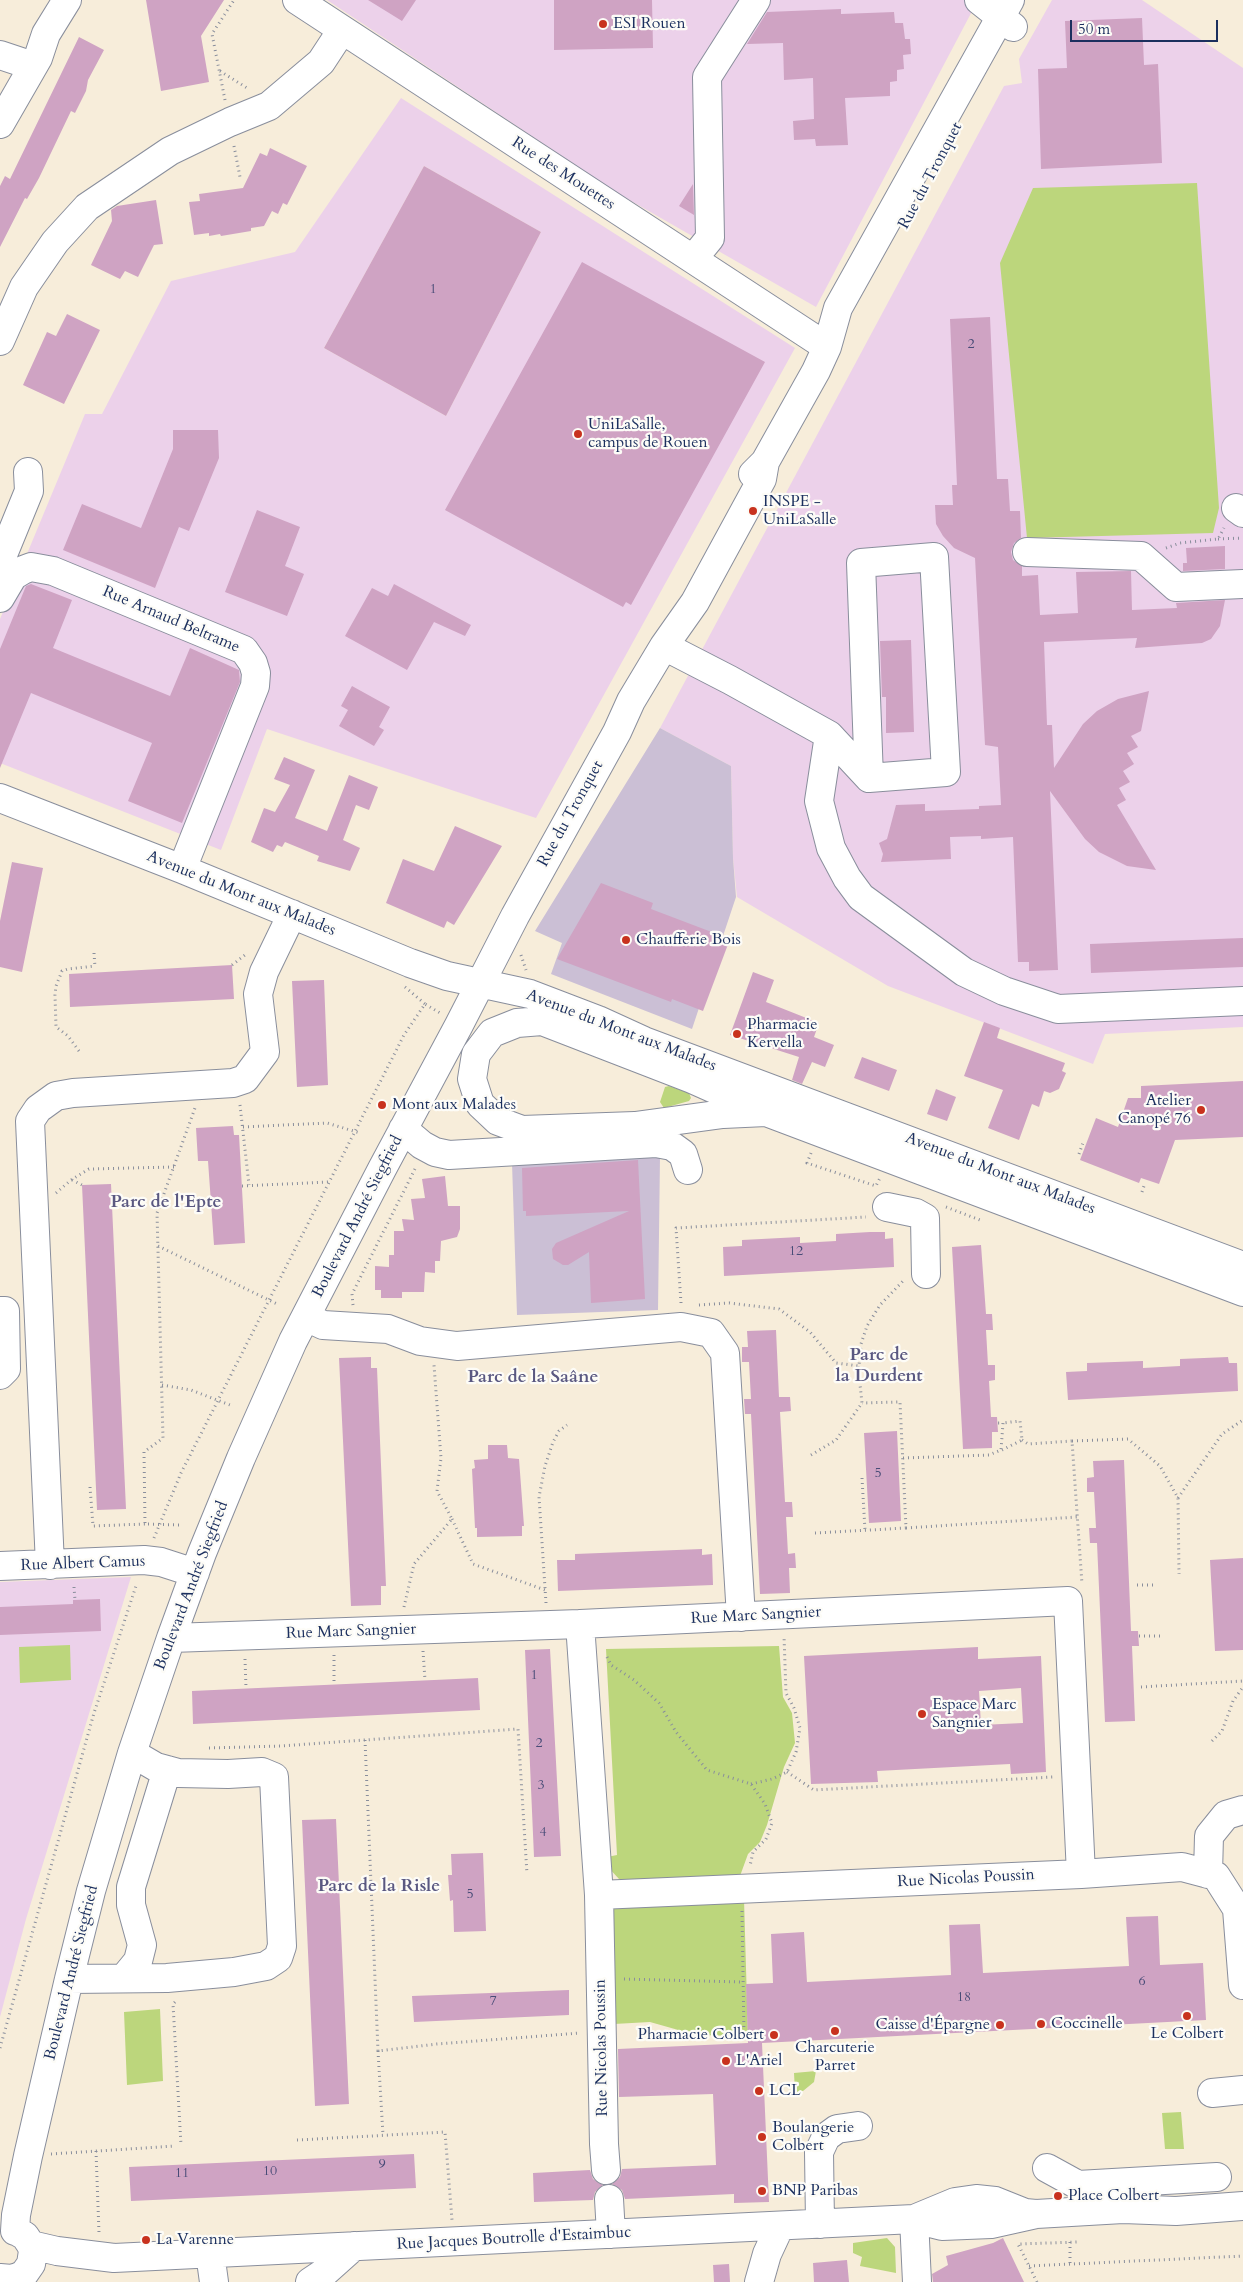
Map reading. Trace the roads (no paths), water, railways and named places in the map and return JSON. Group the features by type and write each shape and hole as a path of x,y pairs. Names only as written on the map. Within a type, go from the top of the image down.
{"street":[{"path":"0,124 33,66 46,34 67,0"},
{"name":"Rue des Mouettes","path":"299,0 827,347"},
{"path":"693,259 710,238 707,77 756,0"},
{"path":"979,0 1008,15"},
{"name":"Rue du Tronquet","path":"481,983 632,701 664,646 696,602 762,479 765,462 827,347 838,308 1008,15 1028,0"},
{"path":"0,341 24,287 55,242 87,207 170,151 230,122 269,106 321,62 342,30"},
{"path":"0,55 33,66"},
{"path":"0,562 29,491 28,472"},
{"path":"1027,552 1141,556 1176,587 1243,584"},
{"path":"934,557 946,772 868,778 861,563 934,557"},
{"name":"Rue Arnaud Beltrame","path":"0,598 13,576 18,573 32,567 53,571 244,650 253,662 256,673 255,686 182,869"},
{"path":"664,646 829,735 868,778"},
{"path":"829,735 819,801 831,848 847,878 861,897 964,972 1004,991 1058,1009 1243,1001"},
{"name":"Avenue du Mont aux Malades","path":"2,806 182,869 416,965 447,976 530,994 652,1044 1243,1266"},
{"path":"50,1564 30,1121 38,1109 56,1096 66,1094 196,1086 238,1082 245,1079 264,1052 258,994 264,972 292,914"},
{"name":"Boulevard André Siegfried","path":"12,2259 16,2215 28,2156 89,1899 132,1753 170,1638 268,1397 306,1317 481,983"},
{"path":"766,1112 723,1114 635,1126 522,1130 498,1122 480,1104 472,1079 476,1054 492,1033 516,1023 542,1022 692,1079 766,1112 1243,1292"},
{"path":"403,1129 426,1148 449,1155 656,1143 672,1146 683,1154 688,1170"},
{"path":"892,1208 916,1213 925,1218 926,1270"},
{"path":"0,1311 5,1311 6,1369 0,1375"},
{"path":"306,1317 323,1325 388,1329 420,1341 457,1346 681,1327 711,1333 724,1353 741,1617"},
{"name":"Rue Albert Camus","path":"0,1566 144,1560 161,1562 195,1573"},
{"name":"Rue Marc Sangnier","path":"170,1638 547,1626 580,1633 741,1617 1068,1601 1081,1874"},
{"name":"Rue Nicolas Poussin","path":"580,1633 599,1895 606,2170"},
{"path":"69,1979 193,1976 234,1972 266,1966 278,1958 282,1946 274,1777 262,1772 228,1774 178,1773 156,1768 132,1753"},
{"path":"124,1978 138,1961 142,1945 131,1905 131,1887 167,1770"},
{"path":"1208,1874 1209,1836 1226,1815 1243,1810"},
{"name":"Rue Nicolas Poussin","path":"599,1895 1081,1874 1182,1867 1216,1876 1237,1910 1243,1985"},
{"path":"1212,2092 1243,2090"},
{"path":"820,2224 819,2152 826,2137 837,2129 858,2126"},
{"path":"1047,2168 1078,2185 1217,2177"},
{"path":"608,2199 611,2234"},
{"name":"Rue Jacques Boutrolle d'Estaimbuc","path":"12,2259 76,2266 107,2257 914,2219 942,2226 990,2224 1036,2214 1123,2209 1176,2211 1243,2206"},
{"path":"914,2219 917,2282"},
{"path":"759,2282 767,2254 780,2226"},
{"path":"310,2282 325,2272 354,2246"},
{"path":"210,2253 214,2282"}],"place":[{"name":"ESI Rouen","path":"603,24"},
{"name":"UniLaSalle, campus de Rouen","path":"578,434"},
{"name":"INSPE - UniLaSalle","path":"753,511"},
{"name":"Chaufferie Bois","path":"626,940"},
{"name":"Pharmacie Kervella","path":"737,1034"},
{"name":"Mont aux Malades","path":"382,1105"},
{"name":"Atelier Canopé 76","path":"1201,1110"},
{"name":"Espace Marc Sangnier","path":"922,1714"},
{"name":"Le Colbert","path":"1187,2016"},
{"name":"Coccinelle","path":"1041,2024"},
{"name":"Caisse d'Épargne","path":"1000,2025"},
{"name":"Charcuterie Parret","path":"835,2031"},
{"name":"Pharmacie Colbert","path":"774,2035"},
{"name":"L'Ariel","path":"726,2061"},
{"name":"LCL","path":"759,2091"},
{"name":"Boulangerie Colbert","path":"762,2137"},
{"name":"BNP Paribas","path":"762,2191"},
{"name":"Place Colbert","path":"1058,2196"},
{"name":"La Varenne","path":"146,2240"}],"district":[{"name":"Parc de l'Epte","path":"166,1203"},
{"name":"Parc de la Durdent","path":"879,1366"},
{"name":"Parc de la Saâne","path":"533,1378"},
{"name":"Parc de la Risle","path":"379,1887"}]}
